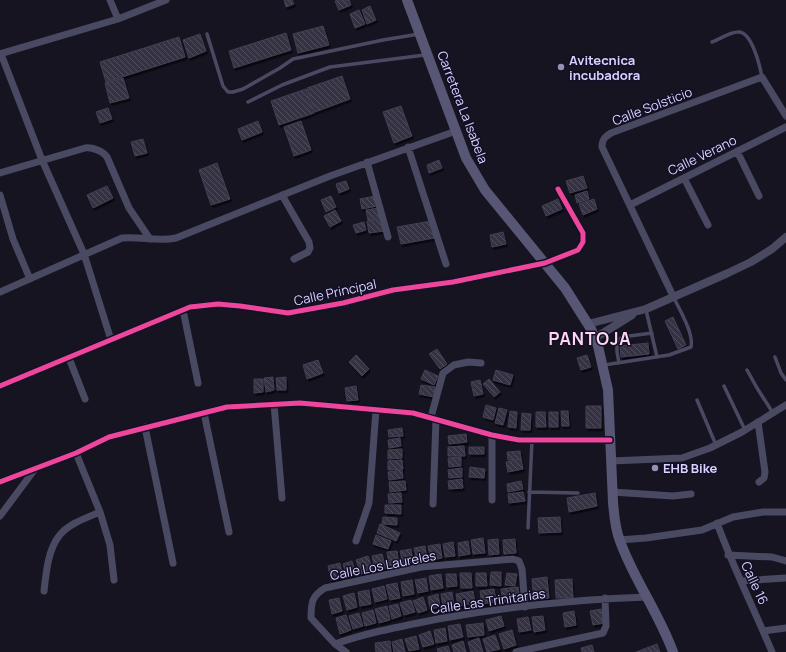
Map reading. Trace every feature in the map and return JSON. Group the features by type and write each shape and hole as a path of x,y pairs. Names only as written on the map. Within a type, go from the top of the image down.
{"main road":[{"name":"Carretera La Isabela","path":"407,0 466,158 484,190 565,288 588,324 595,338 603,365 608,390 614,521 619,540 660,621 673,652"}],"street":[{"path":"110,0 118,19"},
{"path":"111,340 84,254 42,160 0,54 118,19 166,0"},
{"path":"762,77 786,116"},
{"name":"Calle Solsticio","path":"673,296 602,147 602,141 605,136 762,77"},
{"name":"Calle Verano","path":"630,205 786,127"},
{"path":"0,292 122,238 134,237 166,240 176,238 367,162 456,131"},
{"path":"0,173 88,147 104,154 107,157 129,208 150,239"},
{"path":"408,147 446,264"},
{"path":"738,151 759,196"},
{"path":"367,162 388,237"},
{"path":"684,178 708,225"},
{"name":"Calle Principal","path":"0,386 190,307 218,304 288,313 343,303 393,290 453,282 545,263 578,250 584,242 583,233 558,189"},
{"path":"0,195 11,234 30,279"},
{"path":"282,195 309,242 310,248 308,252 294,259"},
{"path":"595,338 643,310 750,262 772,249 786,237"},
{"path":"183,310 198,383"},
{"path":"588,324 643,310"},
{"path":"69,358 85,399"},
{"path":"433,504 434,418 443,373 454,365 468,362 481,363"},
{"path":"0,482 35,469 109,437 227,407 300,403 413,413 492,435 519,440 610,440"},
{"path":"274,404 282,498"},
{"path":"611,461 682,458 716,445 745,430 786,405"},
{"path":"356,541 369,503 376,410"},
{"path":"204,413 229,532"},
{"path":"758,422 765,472 764,478 759,482"},
{"path":"145,427 174,563"},
{"path":"492,435 492,500"},
{"path":"76,452 100,512 110,545 114,580"},
{"path":"0,516 35,469"},
{"path":"612,492 673,496 691,494"},
{"path":"44,591 52,549 59,536 67,528 100,512"},
{"path":"619,540 646,538 702,530 741,515 763,512 786,512"},
{"name":"Calle 16","path":"717,523 728,555 772,652"},
{"path":"728,555 772,557 786,561"},
{"name":"Calle Los Laureles","path":"335,644 311,618 313,598 317,593 325,588 421,568 513,559 519,561 522,569 525,606"},
{"path":"741,581 786,578"},
{"name":"Calle Las Trinitarias","path":"335,644 360,635 477,612 605,598 647,596"},
{"path":"516,652 603,633 606,626 605,598"},
{"path":"763,631 786,628"},
{"path":"335,644 346,652"}],"lane":[{"path":"712,42 737,32 742,32 752,44 758,57 762,77"},
{"path":"207,34 223,86 228,92 233,92 259,81 293,59 383,40 420,34"},
{"path":"248,102 282,85 330,67 428,55"},
{"path":"603,365 670,355 691,347 692,341 687,324 673,296"},
{"path":"643,310 652,333 658,357"},
{"path":"618,363 617,342 622,337 652,333"},
{"path":"775,357 786,380"},
{"path":"748,370 757,388 773,413"},
{"path":"724,386 745,430"},
{"path":"697,400 716,445"},
{"path":"528,528 532,440"},
{"path":"530,492 578,493"}],"building":[{"path":"284,0 292,0 294,4 286,7"},
{"path":"349,0 351,5 339,10 335,1"},
{"path":"370,6 376,20 367,24 362,10"},
{"path":"359,10 365,24 355,28 350,14"},
{"path":"323,26 329,45 298,53 293,34"},
{"path":"286,33 291,50 234,68 229,51"},
{"path":"200,34 206,51 189,58 183,40"},
{"path":"179,37 185,57 106,82 100,62"},
{"path":"342,76 350,99 315,112 307,88"},
{"path":"123,78 129,98 110,103 105,83"},
{"path":"306,89 314,113 279,125 271,101"},
{"path":"401,106 412,136 394,143 383,112"},
{"path":"108,108 112,119 100,123 96,112"},
{"path":"258,121 262,132 242,140 238,129"},
{"path":"301,121 311,150 294,156 284,127"},
{"path":"143,139 147,153 135,156 131,142"},
{"path":"439,160 442,168 429,173 427,165"},
{"path":"217,163 230,199 211,205 199,170"},
{"path":"583,176 587,188 570,193 566,181"},
{"path":"346,181 349,189 339,193 336,184"},
{"path":"107,186 113,198 93,208 87,195"},
{"path":"587,191 589,199 577,203 575,195"},
{"path":"331,196 336,207 326,212 321,200"},
{"path":"375,196 377,206 362,209 360,199"},
{"path":"558,199 562,209 546,216 542,206"},
{"path":"594,199 597,209 583,215 579,204"},
{"path":"379,208 381,217 368,220 366,210"},
{"path":"335,210 341,221 330,227 324,216"},
{"path":"382,218 384,231 369,233 367,221"},
{"path":"431,221 434,238 401,244 397,227"},
{"path":"364,222 366,230 356,233 353,225"},
{"path":"503,232 506,244 492,247 490,235"},
{"path":"673,317 686,345 678,349 665,321"},
{"path":"648,343 649,354 621,357 620,346"},
{"path":"437,349 447,364 440,369 429,354"},
{"path":"356,355 369,369 362,376 349,362"},
{"path":"587,355 591,367 581,370 577,358"},
{"path":"318,360 323,373 307,379 303,365"},
{"path":"425,370 438,376 434,385 421,379"},
{"path":"496,370 513,375 510,385 493,380"},
{"path":"273,377 274,390 266,392 264,378"},
{"path":"286,377 286,390 277,390 276,378"},
{"path":"254,379 263,379 263,392 254,393"},
{"path":"489,379 500,392 494,397 483,384"},
{"path":"480,380 483,394 474,396 471,382"},
{"path":"421,385 435,387 434,397 419,394"},
{"path":"356,386 358,400 347,401 345,388"},
{"path":"486,405 496,408 493,420 483,417"},
{"path":"586,406 601,406 601,428 586,428"},
{"path":"499,408 507,410 503,425 495,423"},
{"path":"510,411 517,412 516,428 508,427"},
{"path":"561,411 568,411 569,426 562,426"},
{"path":"536,412 545,412 546,427 536,427"},
{"path":"549,412 558,412 558,427 549,427"},
{"path":"522,413 531,414 530,430 521,430"},
{"path":"402,428 403,436 389,437 388,430"},
{"path":"466,434 467,442 449,444 448,436"},
{"path":"400,438 401,446 389,448 388,440"},
{"path":"464,446 465,456 448,456 448,447"},
{"path":"469,447 484,447 484,454 469,454"},
{"path":"402,449 402,458 388,459 388,450"},
{"path":"520,451 521,459 508,460 507,452"},
{"path":"461,457 461,466 449,467 448,458"},
{"path":"521,459 523,469 508,472 506,462"},
{"path":"402,460 403,469 388,470 388,461"},
{"path":"470,467 485,469 484,478 469,477"},
{"path":"462,468 462,477 449,478 448,470"},
{"path":"402,470 403,478 389,480 388,472"},
{"path":"462,479 463,488 449,489 448,481"},
{"path":"405,481 406,490 390,492 389,482"},
{"path":"521,481 523,489 508,492 507,484"},
{"path":"523,492 525,501 509,503 508,494"},
{"path":"401,493 402,502 389,503 388,494"},
{"path":"595,493 597,506 569,512 567,498"},
{"path":"385,505 401,505 401,514 385,513"},
{"path":"383,517 397,518 397,525 382,524"},
{"path":"560,517 561,532 539,533 538,518"},
{"path":"380,524 400,533 396,541 377,533"},
{"path":"376,535 391,541 388,549 373,544"},
{"path":"483,538 485,553 473,554 471,540"},
{"path":"498,539 499,554 489,555 488,540"},
{"path":"515,539 516,553 504,554 503,540"},
{"path":"468,541 470,554 459,556 458,543"},
{"path":"453,542 455,556 445,557 443,544"},
{"path":"440,544 442,558 431,560 428,546"},
{"path":"425,546 427,559 417,561 414,548"},
{"path":"411,549 413,562 403,564 400,551"},
{"path":"397,551 399,564 389,566 387,552"},
{"path":"382,554 386,568 375,570 372,556"},
{"path":"368,556 373,570 361,574 356,560"},
{"path":"352,561 356,574 347,577 343,564"},
{"path":"340,563 343,577 331,580 328,566"},
{"path":"491,572 501,572 501,586 490,585"},
{"path":"460,573 471,573 472,588 461,588"},
{"path":"476,573 486,573 487,586 476,586"},
{"path":"507,573 517,574 515,586 505,585"},
{"path":"441,574 443,588 431,590 429,576"},
{"path":"446,574 456,574 457,586 447,587"},
{"path":"547,577 549,598 534,600 532,579"},
{"path":"426,578 428,591 418,593 415,580"},
{"path":"572,579 573,598 556,598 555,580"},
{"path":"412,580 414,594 403,596 401,582"},
{"path":"397,583 400,598 390,600 386,585"},
{"path":"384,586 387,599 375,602 372,589"},
{"path":"518,587 520,600 503,602 501,589"},
{"path":"494,589 496,602 482,604 480,591"},
{"path":"369,590 371,604 360,606 358,592"},
{"path":"473,591 475,603 458,606 456,594"},
{"path":"452,592 454,606 443,607 441,594"},
{"path":"354,593 357,607 347,610 343,596"},
{"path":"438,594 440,607 430,609 428,597"},
{"path":"423,597 427,610 418,613 413,601"},
{"path":"339,598 342,611 332,614 329,600"},
{"path":"411,600 415,612 404,615 400,603"},
{"path":"398,604 401,616 392,619 389,606"},
{"path":"387,606 390,620 379,623 375,609"},
{"path":"601,609 604,623 593,625 590,611"},
{"path":"373,610 376,623 365,626 362,613"},
{"path":"574,611 576,625 565,627 563,613"},
{"path":"359,613 363,626 353,629 349,616"},
{"path":"346,615 351,630 340,634 336,618"},
{"path":"501,616 504,626 489,631 486,620"},
{"path":"543,616 545,630 534,632 532,617"},
{"path":"528,617 531,630 519,632 517,619"},
{"path":"483,623 484,635 468,637 466,625"},
{"path":"460,624 463,637 450,640 448,626"},
{"path":"445,628 447,641 436,643 434,630"},
{"path":"512,630 516,645 504,649 499,634"},
{"path":"430,631 434,644 423,647 419,635"},
{"path":"495,635 500,649 487,652 483,639"},
{"path":"416,636 419,649 409,651 405,639"},
{"path":"479,638 483,652 471,652 468,642"},
{"path":"402,639 405,652 394,652 392,642"},
{"path":"390,641 391,652 376,652 375,643"},
{"path":"463,641 466,652 454,652 452,645"},
{"path":"657,644 660,652 636,652"},
{"path":"592,645 594,652 582,652 581,648"},
{"path":"448,646 450,652 438,652 437,649"}],"cycle path":[{"path":"0,386 190,307 218,304 288,313 343,303 393,290 453,282 545,263 578,250 583,242 583,233 558,189"},
{"path":"0,482 76,453 109,437 227,407 300,403 413,413 492,435 519,440 610,440"}],"place":[{"name":"Avitecnica incubadora","path":"561,67"},
{"name":"EHB Bike","path":"655,468"}],"district":[{"name":"PANTOJA","path":"590,338"}]}
